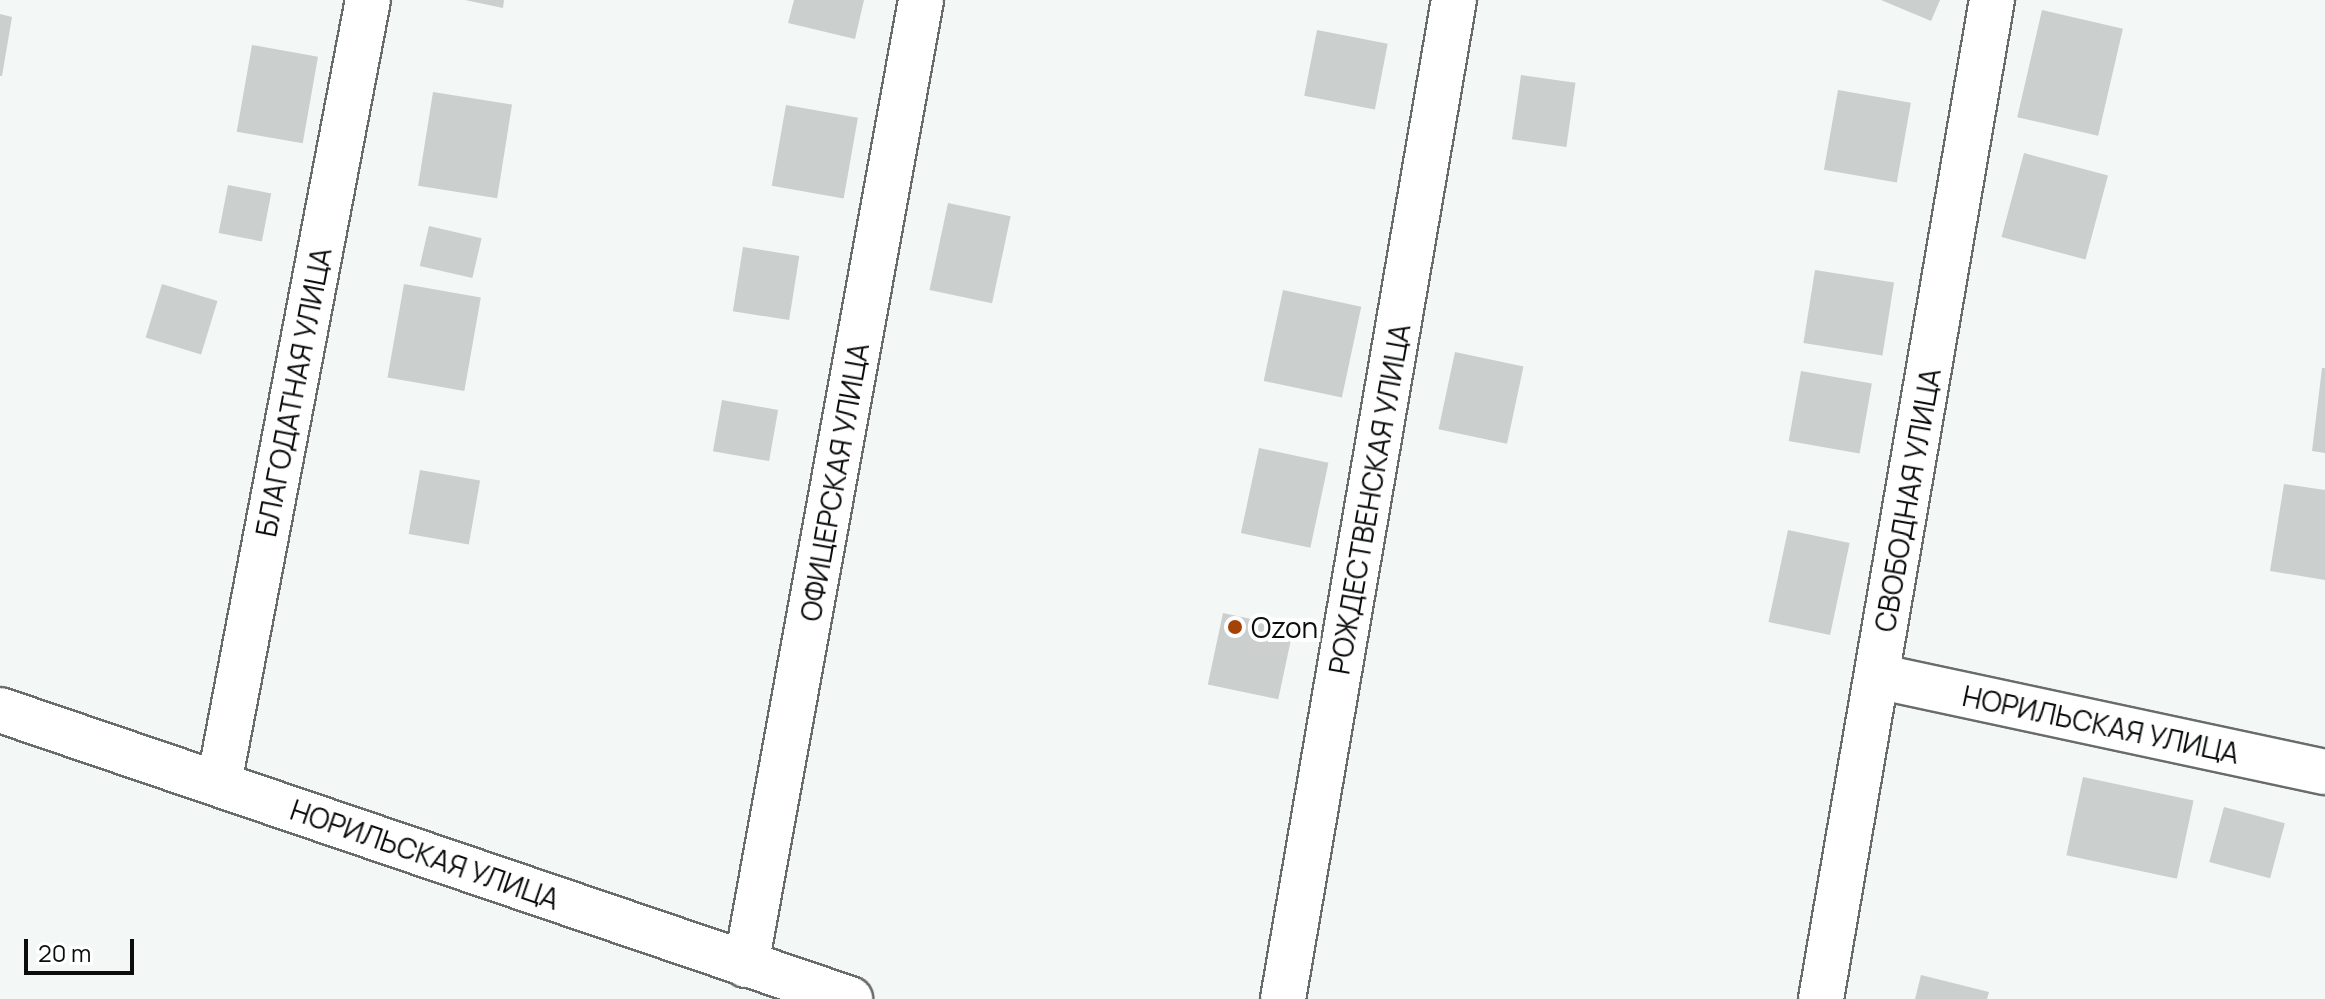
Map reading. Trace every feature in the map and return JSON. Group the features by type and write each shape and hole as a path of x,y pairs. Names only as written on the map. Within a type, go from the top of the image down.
{"street":[{"name":"БЛАГОДАТНАЯ УЛИЦА","path":"219,783 368,0"},
{"name":"ОФИЦЕРСКАЯ УЛИЦА","path":"746,965 921,0"},
{"name":"РОЖДЕСТВЕНСКАЯ УЛИЦА","path":"1283,999 1454,0"},
{"name":"СВОБОДНАЯ УЛИЦА","path":"1821,999 1992,0"},
{"name":"НОРИЛЬСКАЯ УЛИЦА","path":"1877,676 2325,772"},
{"name":"НОРИЛЬСКАЯ УЛИЦА","path":"0,710 850,999"}],"building":[{"path":"465,0 504,0 503,8"},
{"path":"794,0 864,0 855,39 788,23"},
{"path":"1881,0 1940,0 1931,21"},
{"path":"2042,10 2123,29 2098,136 2017,117"},
{"path":"0,14 12,17 2,76 0,76"},
{"path":"1317,30 1388,44 1375,110 1304,96"},
{"path":"252,45 318,57 303,143 237,132"},
{"path":"1521,75 1575,83 1566,147 1512,139"},
{"path":"1838,90 1911,103 1897,183 1824,170"},
{"path":"433,92 512,105 497,198 418,186"},
{"path":"786,105 858,118 844,198 772,186"},
{"path":"2024,153 2108,176 2086,260 2001,237"},
{"path":"228,185 271,193 262,241 219,233"},
{"path":"948,203 1011,216 992,303 929,290"},
{"path":"429,226 482,238 472,278 420,266"},
{"path":"743,247 799,256 789,320 733,311"},
{"path":"1815,270 1894,283 1882,356 1803,343"},
{"path":"162,284 217,301 201,355 146,338"},
{"path":"404,284 481,298 464,391 388,378"},
{"path":"1283,290 1361,307 1342,398 1264,381"},
{"path":"1455,352 1523,367 1507,444 1439,429"},
{"path":"2322,368 2325,368 2325,453 2312,451"},
{"path":"1801,371 1872,384 1860,453 1789,441"},
{"path":"722,400 778,410 769,461 713,451"},
{"path":"1259,448 1328,463 1310,548 1241,533"},
{"path":"420,470 480,481 469,545 409,534"},
{"path":"2284,484 2325,490 2325,580 2270,571"},
{"path":"1788,530 1850,543 1830,635 1768,622"},
{"path":"1223,613 1293,628 1278,699 1208,684"},
{"path":"2083,777 2194,800 2177,879 2066,855"},
{"path":"2224,807 2285,823 2270,878 2209,862"},
{"path":"1921,975 1989,992 1987,999 1915,999"}],"place":[{"name":"Ozon","path":"1235,627"}]}
